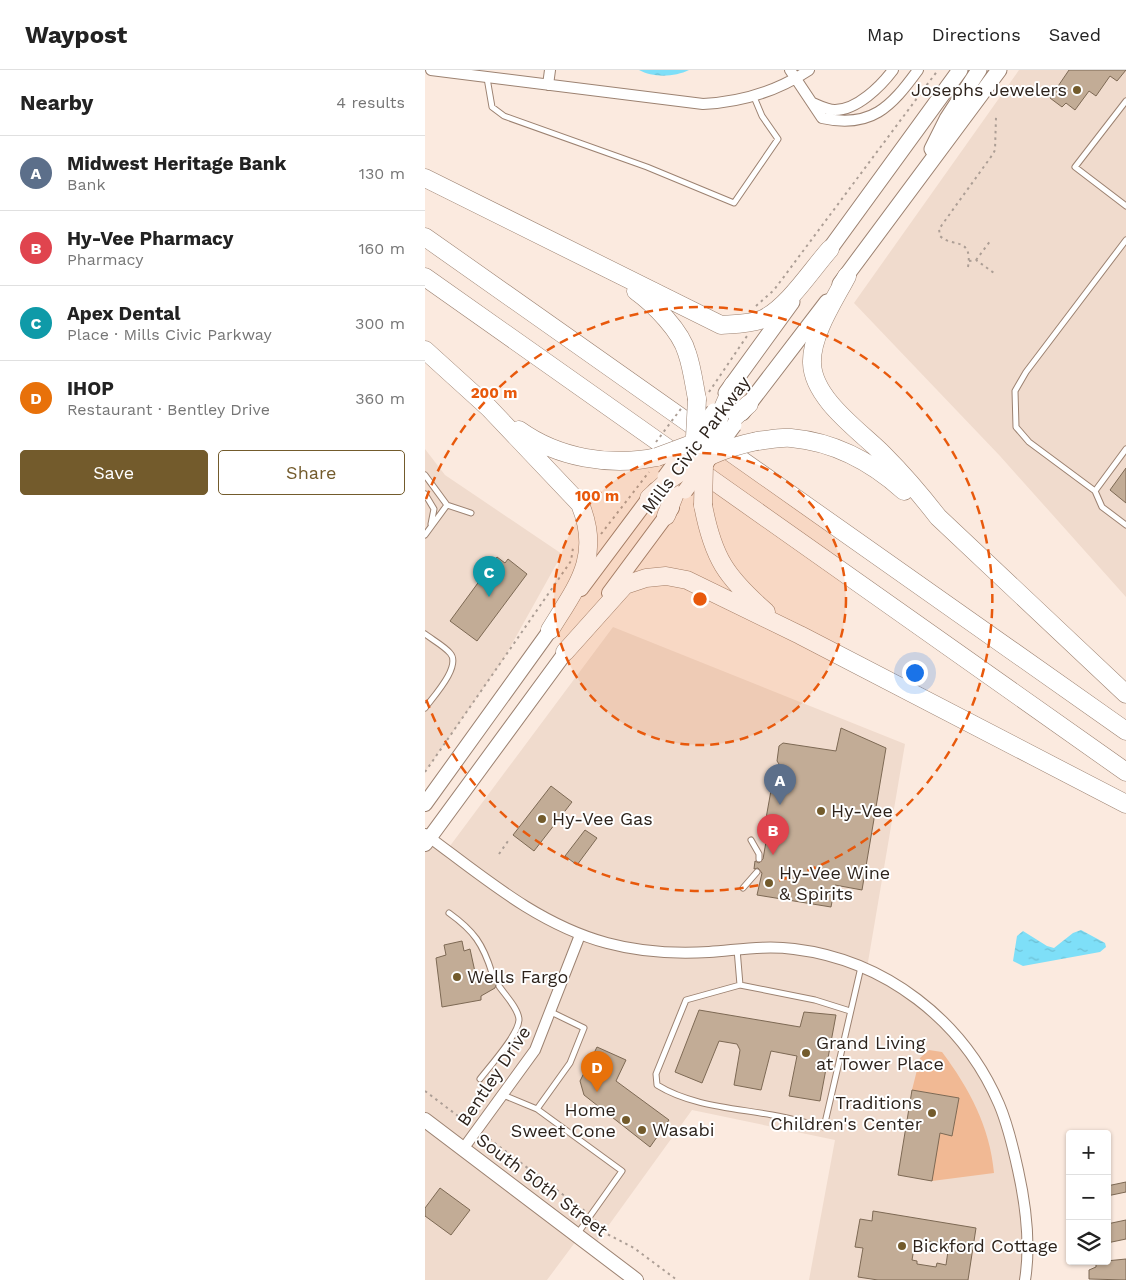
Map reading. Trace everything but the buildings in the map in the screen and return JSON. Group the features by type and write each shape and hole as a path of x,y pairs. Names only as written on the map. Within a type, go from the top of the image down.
{"highway":[{"path":"425,178 721,325 763,319 780,307 830,249"},
{"path":"425,237 1126,731"},
{"path":"603,267 649,301 670,324 687,351 697,399 691,443 685,469 674,483 649,498"},
{"path":"847,276 815,339 811,365 819,386 832,406 887,458 917,490 938,517"},
{"path":"425,277 1126,772"},
{"path":"425,350 489,408 580,504 588,523 589,541 581,578 550,630"},
{"path":"733,385 724,418 715,432 702,485 703,505 709,536 720,563 735,584 766,612 799,635"},
{"path":"724,418 749,404"},
{"path":"489,408 531,439 555,449 595,459 648,462 715,432"},
{"path":"685,469 735,445 790,438 822,444 856,456 885,474 912,498 938,517 1126,694"},
{"path":"666,516 674,483"},
{"path":"565,652 625,586 646,578 666,576 687,580 799,635 1126,804"}],"main road":[{"name":"Mills Civic Parkway","path":"733,385 960,70"},
{"path":"916,182 947,119 979,70"},
{"name":"Mills Civic Parkway","path":"749,404 847,276 999,70"},
{"name":"Mills Civic Parkway","path":"674,483 691,443 724,418"},
{"name":"Mills Civic Parkway","path":"674,483 708,458 724,418"},
{"name":"Mills Civic Parkway","path":"425,804 550,630 649,498"},
{"name":"Mills Civic Parkway","path":"427,838 666,516"},
{"name":"South 50th Street","path":"425,1120 636,1280"}],"street":[{"path":"431,70 703,104 724,103 753,97 792,75 809,70"},
{"path":"548,85 550,70"},
{"path":"809,101 826,109 845,108 866,97 893,70"},
{"path":"792,75 822,118 843,123 857,122 882,110 897,96 918,70"},
{"path":"427,838 533,912 580,935 616,945 658,952 693,953 737,949 794,949 820,953 861,966 888,980 925,1005 950,1027 971,1053 1000,1106 1008,1128 1023,1194 1027,1239 1025,1280"},
{"name":"Bentley Drive","path":"463,1149 535,1050 580,935"}],"lane":[{"path":"487,77 492,107 504,116 647,167 734,203 778,139 762,116 753,97"},
{"path":"1126,101 1075,167 1126,206"},
{"path":"1126,240 1027,372 1015,391 1014,415 1016,427 1029,442 1095,491 1103,507 1126,525"},
{"path":"1095,491 1126,449"},
{"path":"425,475 447,505 471,513"},
{"path":"425,494 434,509 431,527"},
{"path":"425,535 447,505"},
{"path":"425,634 451,654 453,661 449,676 425,708"},
{"path":"751,840 759,854 759,860"},
{"path":"743,888 757,872"},
{"path":"449,913 467,927 480,943 492,973"},
{"path":"737,949 740,985"},
{"path":"850,1011 815,1000 740,985 686,1000 656,1074 657,1085 671,1093 718,1106 773,1115 824,1127 861,966"},
{"path":"480,1078 512,1035 519,1020 499,986"},
{"path":"537,1110 570,1063 584,1028 551,1012"},
{"path":"503,1095 537,1110 622,1171 577,1235"}],"path":[{"path":"425,772 571,561 575,545 597,539 648,462 651,449 687,400 704,398 750,332 748,314 774,290 938,70"},
{"path":"969,267 965,248 956,242 943,239 939,236 939,229 995,150 995,117"},
{"path":"976,260 991,240"},
{"path":"969,261 976,260 994,273"},
{"path":"499,854 508,841"},
{"path":"425,1091 471,1125"},
{"path":"486,1136 590,1215 607,1234 634,1248 677,1280"}],"shaded area":[{"path":"1019,70 1126,70 1126,597 1000,456 854,303"},
{"path":"425,449 445,475 562,554 503,660 425,772"},
{"path":"613,627 905,744 867,968 934,1012 991,1085 1023,1195 1025,1280 809,1280 835,1140 692,1110 593,1247 579,1237 547,1280 425,1280 425,844 447,850"},
{"path":"929,1050 942,1052 961,1080 977,1109 988,1140 994,1173 932,1181 905,1138 906,1128 952,1135 959,1098 912,1090 920,1058"}],"water":[{"path":"639,70 689,70 664,76 645,73"},
{"path":"1081,930 1105,943 1106,947 1100,952 1023,966 1013,961 1017,936 1023,931 1047,946 1054,948 1073,933"}],"place":[{"name":"Josephs Jewelers","path":"1077,90"},
{"name":"Apex Dental","path":"489,597"},
{"name":"Midwest Heritage Bank","path":"780,805"},
{"name":"Hy-Vee","path":"821,811"},
{"name":"Hy-Vee Gas","path":"542,819"},
{"name":"Hy-Vee Pharmacy","path":"773,855"},
{"name":"Hy-Vee Wine & Spirits","path":"769,883"},
{"name":"Wells Fargo","path":"457,977"},
{"name":"Grand Living at Tower Place","path":"806,1053"},
{"name":"IHOP","path":"597,1092"},
{"name":"Traditions Children's Center","path":"932,1113"},
{"name":"Home Sweet Cone","path":"626,1120"},
{"name":"Wasabi","path":"642,1130"},
{"name":"Bickford Cottage","path":"902,1246"}]}
